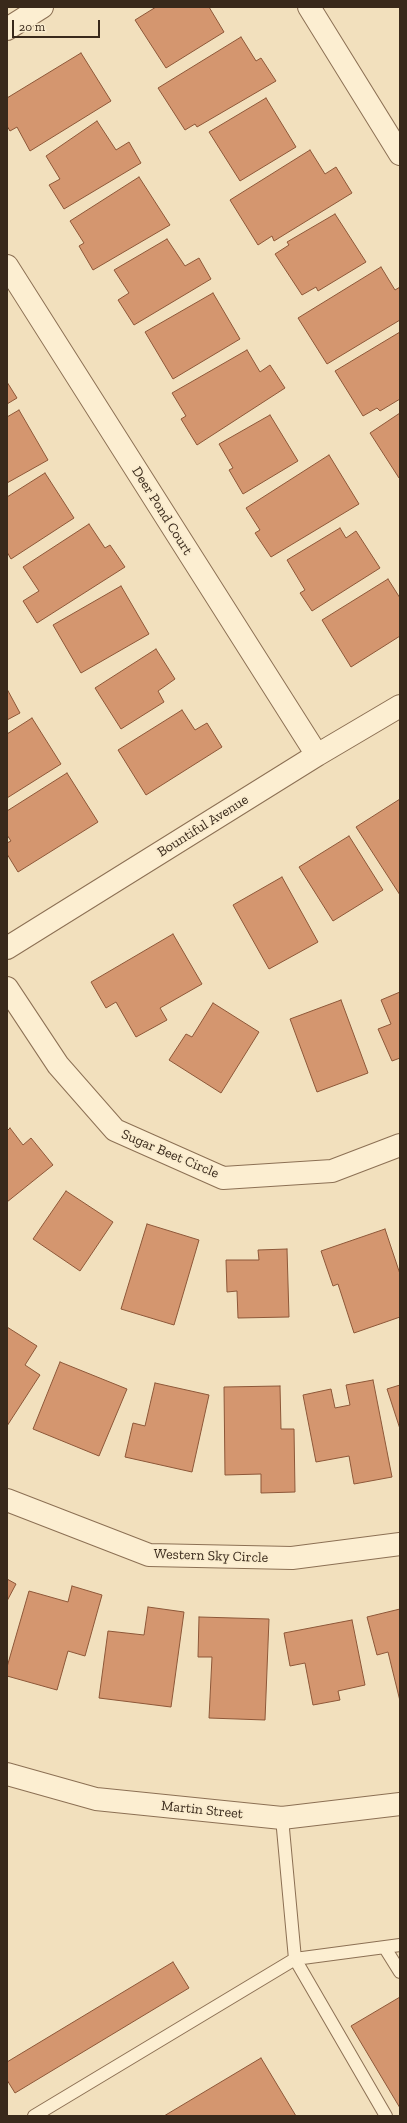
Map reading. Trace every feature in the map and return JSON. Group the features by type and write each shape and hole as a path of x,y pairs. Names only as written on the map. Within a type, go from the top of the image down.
{"street":[{"path":"7,29 42,7"},
{"path":"309,7 400,154"},
{"name":"Deer Pond Court","path":"7,266 318,755"},
{"name":"Bountiful Avenue","path":"7,948 318,755 400,706"},
{"name":"Sugar Beet Circle","path":"7,988 58,1065 115,1130 223,1178 332,1171 400,1145"},
{"name":"Western Sky Circle","path":"7,1500 149,1555 292,1558 400,1544"},
{"name":"Martin Street","path":"7,1774 96,1799 282,1818 400,1804"}],"lane":[{"path":"282,1818 295,1959 386,2116"},
{"path":"34,2116 295,1959 400,1946"},
{"path":"385,1948 400,1972"}],"building":[{"path":"156,7 209,7 224,32 166,68 135,20"},
{"path":"241,37 256,61 261,58 276,81 197,127 195,124 185,130 158,88"},
{"path":"81,53 111,101 30,151 17,127 10,131 7,126 7,98"},
{"path":"266,98 296,147 240,181 209,132"},
{"path":"97,121 116,150 129,142 141,163 64,209 49,185 60,179 46,156"},
{"path":"310,150 325,174 336,167 352,193 274,241 272,236 258,245 230,200"},
{"path":"139,177 170,225 93,270 79,246 84,243 70,221"},
{"path":"335,214 366,262 318,291 316,287 302,295 275,254 289,245 287,242"},
{"path":"167,239 185,266 199,258 211,279 134,325 118,300 129,293 114,270"},
{"path":"381,267 395,290 400,287 400,320 327,364 298,318"},
{"path":"213,293 240,339 173,379 145,332"},
{"path":"400,332 400,399 380,411 377,408 363,416 335,371"},
{"path":"247,350 260,372 270,365 285,388 197,445 181,419 186,416 172,393"},
{"path":"7,382 17,398 7,404"},
{"path":"19,410 48,460 7,483 7,417"},
{"path":"400,413 400,478 399,478 370,433"},
{"path":"270,415 298,461 243,494 229,470 233,468 219,444"},
{"path":"329,455 359,504 271,557 255,533 260,530 246,508"},
{"path":"45,473 74,518 11,559 7,552 7,497"},
{"path":"89,524 105,548 110,545 125,567 37,623 23,601 39,591 23,567"},
{"path":"340,528 346,538 356,531 380,568 312,611 300,593 305,590 287,560"},
{"path":"388,579 400,598 400,636 351,667 322,620"},
{"path":"121,586 149,634 81,673 53,625"},
{"path":"156,649 175,679 158,691 164,702 121,729 95,688"},
{"path":"7,689 20,713 7,720"},
{"path":"182,710 195,730 207,723 222,747 146,795 118,750"},
{"path":"32,718 61,764 7,798 7,734"},
{"path":"67,773 98,822 18,872 7,854 7,843 11,841 7,835 7,811"},
{"path":"400,799 400,895 356,827"},
{"path":"349,836 383,890 333,921 299,867"},
{"path":"282,877 318,942 269,969 233,905"},
{"path":"173,934 202,984 160,1008 167,1020 136,1037 116,1002 106,1008 91,982"},
{"path":"400,992 400,1058 392,1061 378,1029 391,1024 381,1000"},
{"path":"341,1000 368,1073 317,1092 290,1019"},
{"path":"213,1003 259,1032 221,1093 169,1060 186,1034 192,1037"},
{"path":"10,1128 23,1145 31,1138 53,1165 7,1202 7,1131"},
{"path":"66,1191 113,1222 80,1271 33,1239"},
{"path":"147,1224 199,1240 174,1325 121,1309"},
{"path":"385,1229 400,1274 400,1317 354,1333 338,1284 333,1286 321,1251"},
{"path":"287,1249 289,1317 238,1318 237,1291 227,1292 226,1260 259,1260 258,1250"},
{"path":"7,1327 37,1346 25,1365 40,1375 7,1426"},
{"path":"60,1362 127,1389 99,1456 33,1429"},
{"path":"373,1380 392,1477 354,1484 349,1456 316,1462 303,1395 331,1389 335,1408 350,1405 346,1385"},
{"path":"155,1383 209,1395 192,1472 125,1457 133,1423 145,1426"},
{"path":"400,1385 400,1429 387,1389"},
{"path":"280,1386 281,1429 294,1429 295,1492 261,1493 261,1474 225,1475 224,1387"},
{"path":"7,1579 16,1584 7,1601"},
{"path":"72,1586 102,1595 85,1656 68,1651 57,1690 7,1676 7,1667 29,1591 68,1602"},
{"path":"148,1607 184,1612 171,1707 99,1698 108,1631 144,1635"},
{"path":"400,1609 400,1701 388,1652 377,1655 367,1617"},
{"path":"199,1617 269,1619 265,1720 209,1718 212,1657 198,1657"},
{"path":"352,1620 365,1685 338,1691 340,1700 313,1705 305,1663 290,1666 284,1633"},
{"path":"173,1962 189,1988 15,2093 7,2080 7,2062"},
{"path":"400,1997 400,2108 351,2026"},
{"path":"261,2058 296,2116 164,2116"}]}
